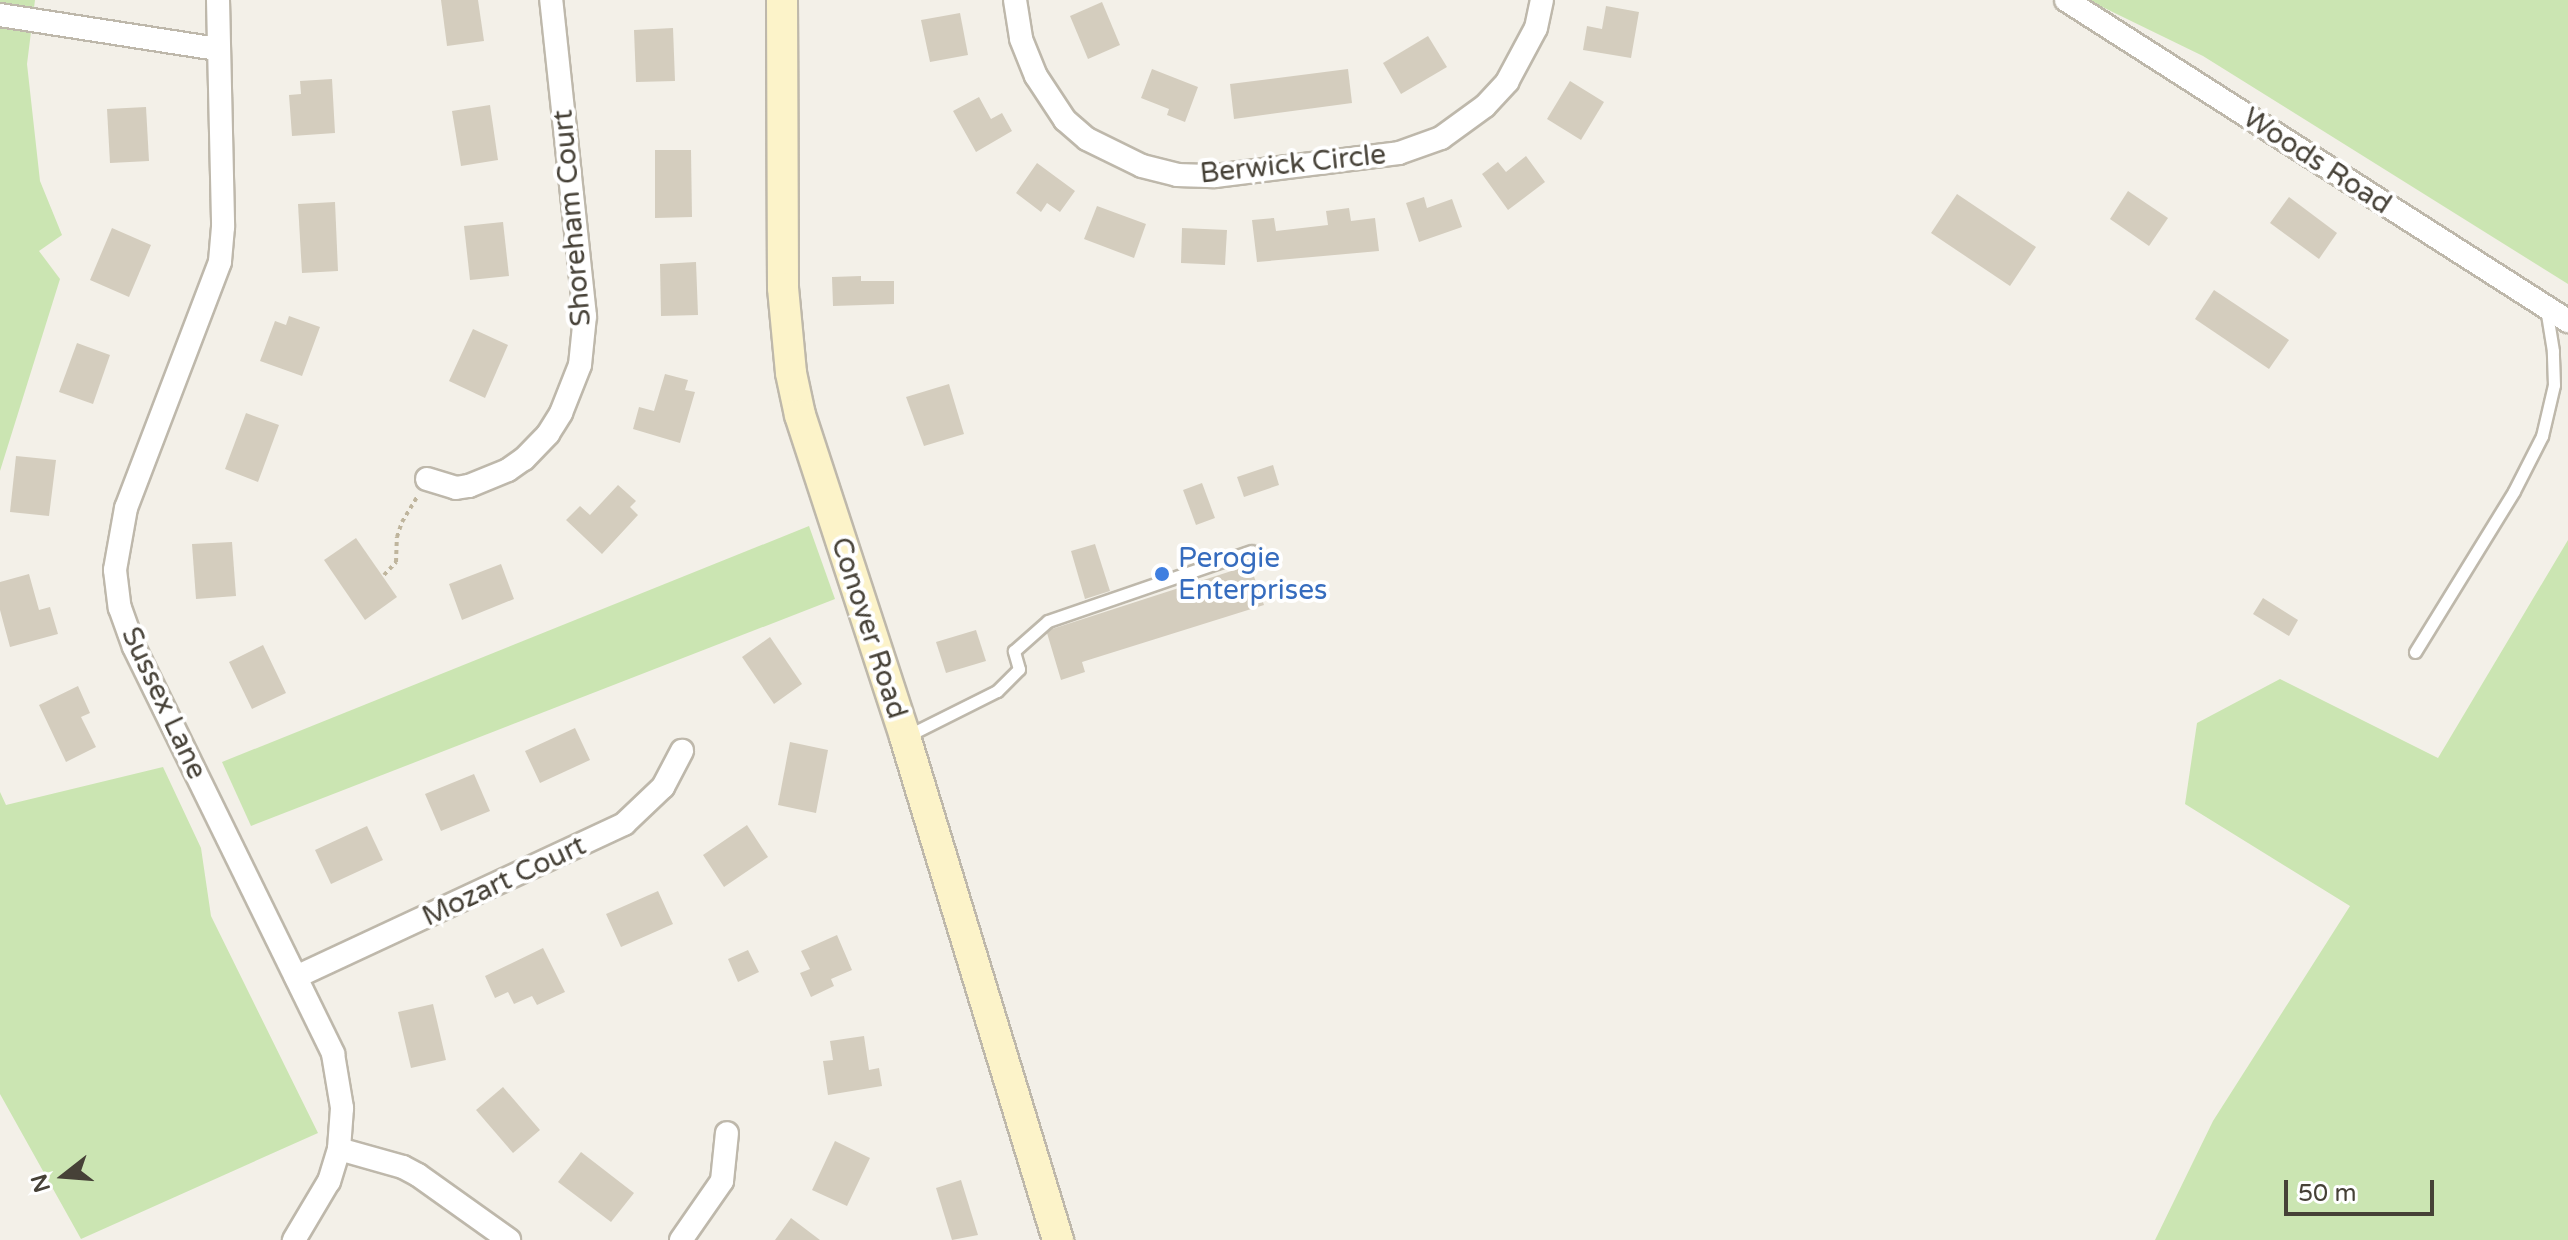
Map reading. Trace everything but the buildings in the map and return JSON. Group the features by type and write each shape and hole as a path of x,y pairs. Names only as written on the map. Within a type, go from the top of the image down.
{"street":[{"name":"Sussex Lane","path":"218,0 223,227 217,277 126,508 115,570 120,608 134,647 328,1041 336,1067 342,1108 339,1149 329,1181 294,1240"},
{"name":"Shoreham Court","path":"427,479 456,488 469,486 508,470 524,459 548,434 561,413 580,365 585,316 551,0"},
{"name":"Conover Road","path":"782,0 783,288 791,373 800,415 905,737 1058,1240"},
{"name":"Berwick Circle","path":"1015,0 1021,39 1036,76 1065,120 1087,139 1142,166 1177,175 1215,176 1399,153 1441,138 1485,106 1507,82 1536,28 1542,0"},
{"name":"Woods Road","path":"2066,0 2568,321"},
{"path":"0,15 218,49"},
{"name":"Mozart Court","path":"296,977 624,824 663,787 682,751"},
{"path":"681,1240 722,1181 727,1133"},
{"path":"339,1149 403,1167 418,1175 509,1240"}],"lane":[{"path":"2415,652 2514,491 2542,436 2554,385 2553,351 2546,307"},
{"path":"905,737 997,691 1019,669 1014,651 1048,621 1251,551"}],"path":[{"path":"384,575 396,562 397,537 402,522 427,479"}],"green space":[{"path":"0,0 35,0 27,64 40,181 62,235 39,251 60,279 0,471"},
{"path":"2088,0 2568,0 2568,284 2203,56"},
{"path":"809,526 835,599 251,826 222,762"},
{"path":"2568,540 2568,1240 2155,1240 2213,1121 2350,906 2185,804 2197,723 2280,679 2438,758"},
{"path":"163,767 201,848 211,916 318,1133 81,1239 0,1094 0,792 6,805"}],"place":[{"name":"Perogie Enterprises","path":"1162,574"}]}
